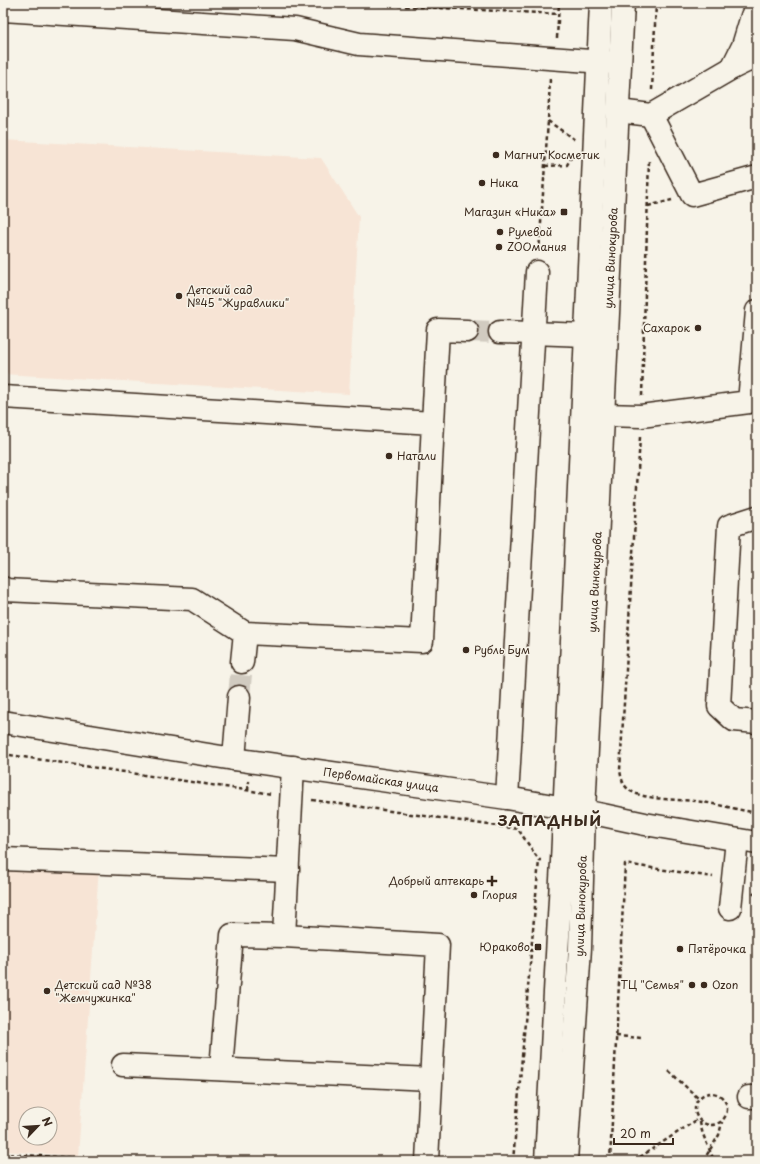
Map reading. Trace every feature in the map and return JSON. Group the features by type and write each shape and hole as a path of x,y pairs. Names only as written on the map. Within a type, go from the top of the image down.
{"main road":[{"name":"улица Винокурова","path":"546,1161 574,809 592,414 586,335 601,3"},
{"name":"улица Винокурова","path":"592,414 607,336 623,3"},
{"path":"732,68 743,46 752,16 757,6"},
{"path":"3,10 295,29 359,44 620,64"},
{"path":"618,111 651,114 732,68 757,56"},
{"path":"651,114 692,195 757,177"},
{"path":"507,798 538,272"},
{"path":"592,414 641,416 753,406 757,311"},
{"path":"3,588 5,590 192,599 244,633 422,640 438,330 466,331"},
{"path":"500,332 607,336"},
{"path":"3,397 433,423"},
{"path":"757,517 729,526 719,706 734,720 757,722"},
{"path":"242,662 244,633"},
{"path":"234,759 239,697"},
{"name":"Первомайская улица","path":"3,722 234,759 507,798 574,809 645,824 747,841"},
{"path":"284,936 293,767"},
{"name":"улица Винокурова","path":"566,1161 580,948 574,809"},
{"path":"730,908 733,880 747,841"},
{"path":"3,858 288,870"},
{"path":"221,1069 232,935 284,936 438,945 427,1161"},
{"path":"123,1065 431,1079"}],"path":[{"path":"342,3 559,14"},
{"path":"651,114 656,3"},
{"path":"538,272 548,121"},
{"path":"545,166 567,165 576,149"},
{"path":"650,156 641,416 620,770 622,781 628,789 642,796 703,802 736,810 757,813"},
{"path":"513,1161 539,860"},
{"path":"610,1161 625,864 733,880"},
{"path":"616,1036 642,1038"},
{"path":"669,1071 699,1099"},
{"path":"703,1161 710,1150 719,1135 722,1122 728,1110 726,1103 722,1098 717,1094 710,1093 699,1099 696,1104 695,1114 699,1120 704,1139 710,1150 714,1161"},
{"path":"699,1120 707,1125 715,1126 722,1122"},
{"path":"634,1161 699,1120"},
{"path":"3,1154 132,1161"}],"shaded area":[{"name":"Детский сад №45 \"Журавлики\"","path":"3,140 321,158 359,217 349,394 3,374"},
{"name":"Детский сад №38 \"Жемчужинка\"","path":"3,866 99,868 78,1156 3,1151"}],"tunnel":[{"path":"467,331 500,332"},
{"path":"239,697 242,662"}],"place":[{"name":"Магнит Косметик","path":"496,155"},
{"name":"Ника","path":"482,183"},
{"name":"Магазин «Ника»","path":"564,212"},
{"name":"Рулевой","path":"500,232"},
{"name":"ZOOмания","path":"499,247"},
{"name":"Детский сад №45 \"Журавлики\"","path":"179,296"},
{"name":"Сахарок","path":"698,328"},
{"name":"Натали","path":"389,456"},
{"name":"Рубль Бум","path":"466,650"},
{"name":"Добрый аптекарь","path":"492,881"},
{"name":"Глория","path":"474,895"},
{"name":"Юраково","path":"538,947"},
{"name":"Пятёрочка","path":"680,949"},
{"name":"ТЦ \"Семья\"","path":"692,985"},
{"name":"Ozon","path":"704,985"},
{"name":"Детский сад №38 \"Жемчужинка\"","path":"47,991"}],"district":[{"name":"ЗАПАДНЫЙ","path":"550,821"}]}
